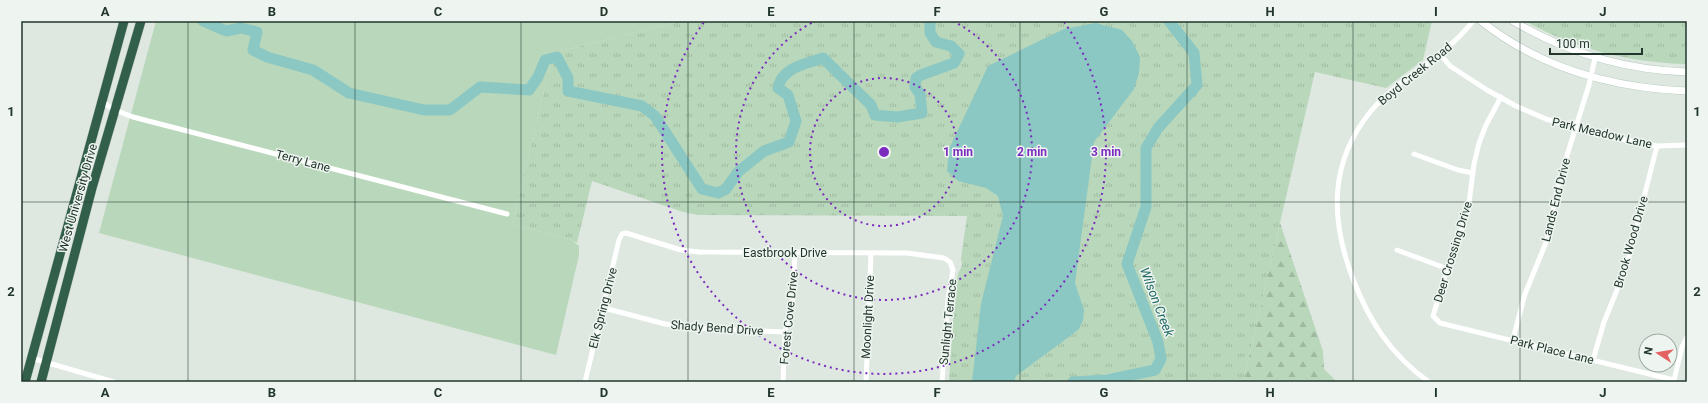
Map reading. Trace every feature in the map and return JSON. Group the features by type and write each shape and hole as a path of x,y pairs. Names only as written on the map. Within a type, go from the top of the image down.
{"highway":[{"name":"West University Drive","path":"25,382 124,21"},
{"name":"West University Drive","path":"41,382 92,188 141,21"}],"main road":[{"path":"1481,21 1503,37 1540,58 1591,77 1647,89 1687,92"},
{"path":"1513,21 1550,41 1595,58 1645,69 1687,72"}],"street":[{"name":"Boyd Creek Road","path":"1428,382 1394,352 1380,334 1368,314 1342,247 1337,221 1337,200 1345,158 1353,138 1364,120 1392,89 1456,41 1473,21"},
{"name":"Park Meadow Lane","path":"1440,54 1450,66 1501,98 1546,119 1607,137 1657,146 1687,145"},
{"name":"Lands End Drive","path":"1513,340 1525,294 1549,235 1559,181 1591,77 1595,58"},
{"name":"Deer Crossing Drive","path":"1433,316 1468,211 1476,152 1482,134 1501,98"},
{"name":"Terry Lane","path":"102,102 115,110 141,119 507,214"},
{"name":"Brook Wood Drive","path":"1593,360 1604,322 1626,268 1657,146"},
{"path":"1414,154 1473,174"},
{"name":"Eastbrook Drive","path":"622,234 630,233 663,245 687,251 907,253 944,258 950,262"},
{"name":"Elk Spring Drive","path":"586,382 619,240 622,234"},
{"path":"1397,250 1448,269"},
{"name":"Forest Cove Drive","path":"783,382 785,332 793,298 795,253"},
{"name":"Moonlight Drive","path":"866,382 871,253"},
{"name":"Sunlight Terrace","path":"942,382 948,299 953,270 950,262"},
{"name":"Shady Bend Drive","path":"604,308 665,324 693,328 785,332"},
{"name":"Park Place Lane","path":"1433,316 1440,322 1674,380 1682,347 1687,337"},
{"path":"31,358 114,382"}],"green space":[{"path":"156,21 681,21 553,53 512,224 572,240 579,246 579,255 556,355 99,233"},
{"path":"681,21 1432,21 1423,60 1386,88 1315,72 1243,382 1159,382 1145,367 1082,379 1079,382 949,382 955,291 958,274 962,265 961,258 967,216 698,215 683,212 592,181 577,243 572,240 512,224 553,53"},
{"path":"1525,21 1687,21 1687,64 1645,61 1603,53 1563,39"},
{"path":"1280,223 1323,351 1324,369 1337,382 1243,382"},
{"path":"1145,367 1159,382 1079,382 1082,380"}],"water":[{"path":"1096,23 1122,30 1132,41 1140,57 1139,73 1134,89 1094,142 1075,283 1084,310 1083,320 1079,329 1016,376 1014,382 972,382 981,304 1003,216 998,196 986,188 958,181 947,171 949,149 988,66 1064,29"}],"waterway":[{"path":"203,21 226,31 241,28 257,32 253,50 267,57 313,70 349,93 424,110 450,110 480,87 529,90 538,77 545,60 557,57 568,78 568,91 642,106 655,116 702,189 718,193 726,189 738,172 764,151 789,142 796,121 788,95 778,88 784,75 796,67 823,58 871,105 875,115 897,117 922,113 920,94 915,87 916,78 954,63 959,54 951,46 936,42 930,33 930,21"},
{"name":"Wilson Creek","path":"1073,382 1107,380 1155,370 1161,359 1158,342 1127,264 1146,207 1146,148 1158,128 1197,85 1194,53 1169,21"}]}
